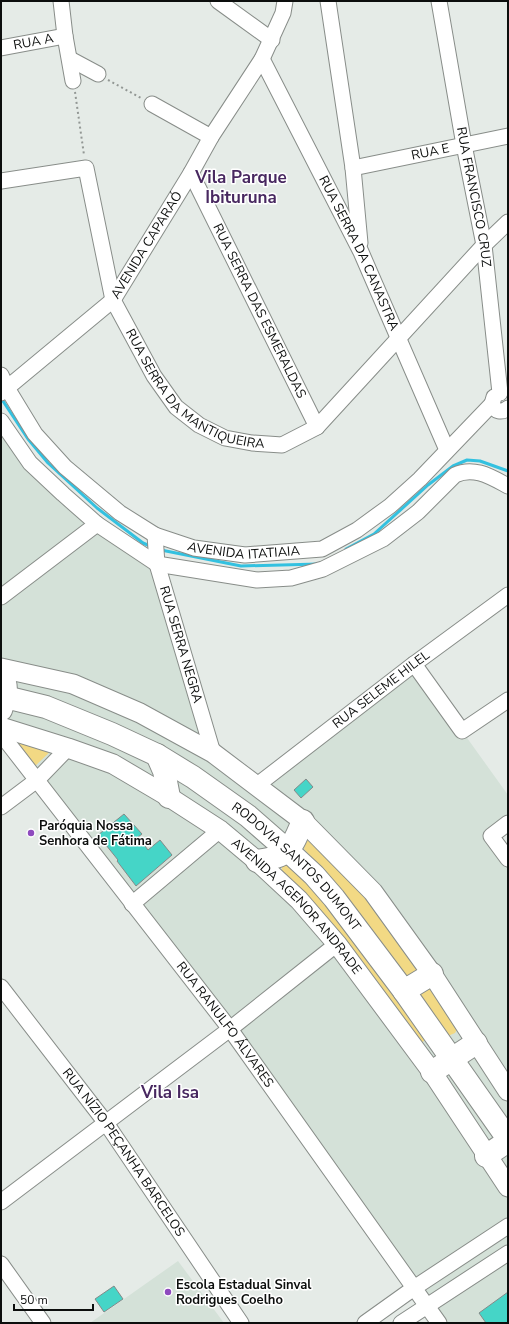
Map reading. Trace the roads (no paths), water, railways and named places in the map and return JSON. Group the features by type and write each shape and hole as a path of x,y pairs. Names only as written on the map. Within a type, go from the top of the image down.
{"highway":[{"path":"1,673 6,682 3,701"},
{"name":"RODOVIA SANTOS DUMONT","path":"3,701 46,707 112,734 157,755 193,777 248,816 314,874 334,898 404,991 508,1140"},
{"path":"157,755 164,771 169,797"},
{"path":"257,861 272,859 288,851 304,821"},
{"path":"404,991 432,974"},
{"path":"432,1072 476,1043"},
{"path":"486,1156 508,1140"}],"main road":[{"path":"1,668 73,684 140,713 213,753 304,821 373,892 432,974 508,1091"},
{"name":"AVENIDA AGENOR ANDRADE","path":"1,727 113,764 169,797 220,830 257,861 299,900 337,944 432,1072 486,1156 508,1187"}],"street":[{"path":"61,1 65,36 74,81"},
{"path":"218,1 272,40"},
{"name":"AVENIDA CAPARAÓ","path":"3,385 113,300 212,137 262,59 272,40 283,13 284,1"},
{"path":"328,1 353,168 361,252"},
{"name":"RUA FRANCISCO CRUZ","path":"439,1 464,145 484,245 504,402"},
{"name":"RUA A","path":"1,48 65,36"},
{"path":"70,59 98,74"},
{"name":"RUA SERRA DA CANASTRA","path":"262,59 361,252 399,336 447,450"},
{"path":"152,104 212,137"},
{"name":"RUA E","path":"353,168 508,136"},
{"name":"RUA SERRA DA MANTIQUEIRA","path":"1,181 86,168 113,300 154,376 176,407 199,425 225,438 252,443 282,444 317,427 399,336 484,245 508,222"},
{"name":"RUA SERRA DAS ESMERALDAS","path":"191,173 317,427"},
{"name":"AVENIDA ITATIAIA","path":"3,385 35,434 65,467 120,513 155,535 194,548 245,554 322,548 357,530 390,506 420,479 447,450 504,402"},
{"name":"AVENIDA ITATIAIA","path":"1,421 30,463 97,524 157,564 257,580 291,578 323,569 383,539 418,512 454,475 462,472 469,471 488,475 508,486"},
{"path":"1,597 97,524"},
{"name":"RUA SERRA NEGRA","path":"155,535 157,564 213,753"},
{"name":"RUA SELEME HILEL","path":"256,786 414,664 508,596"},
{"path":"414,664 462,732 508,700"},
{"name":"RUA RANULFO ÁLVARES","path":"1,734 230,1029 439,1323"},
{"path":"1,807 37,780 68,748"},
{"path":"508,823 491,836 508,859"},
{"path":"132,904 220,830"},
{"path":"1,1202 230,1029 337,944"},
{"name":"RUA NÍZIO PEÇANHA BARCELOS","path":"1,986 106,1123 241,1323"},
{"path":"365,1323 414,1288 508,1226"},
{"path":"401,1323 508,1253"},
{"path":"1,1264 43,1323"}],"waterway":[{"path":"1,398 28,439 48,463 97,508 143,543 150,546"},
{"path":"346,549 374,534 428,485 453,466 467,460 480,461 508,471"},
{"path":"161,550 241,566 318,564"}],"place":[{"name":"Paróquia Nossa Senhora de Fátima","path":"31,833"},
{"name":"Escola Estadual Sinval Rodrigues Coelho","path":"168,1292"}],"district":[{"name":"Vila Parque Ibituruna","path":"241,187"},
{"name":"Vila Isa","path":"170,1092"}]}
